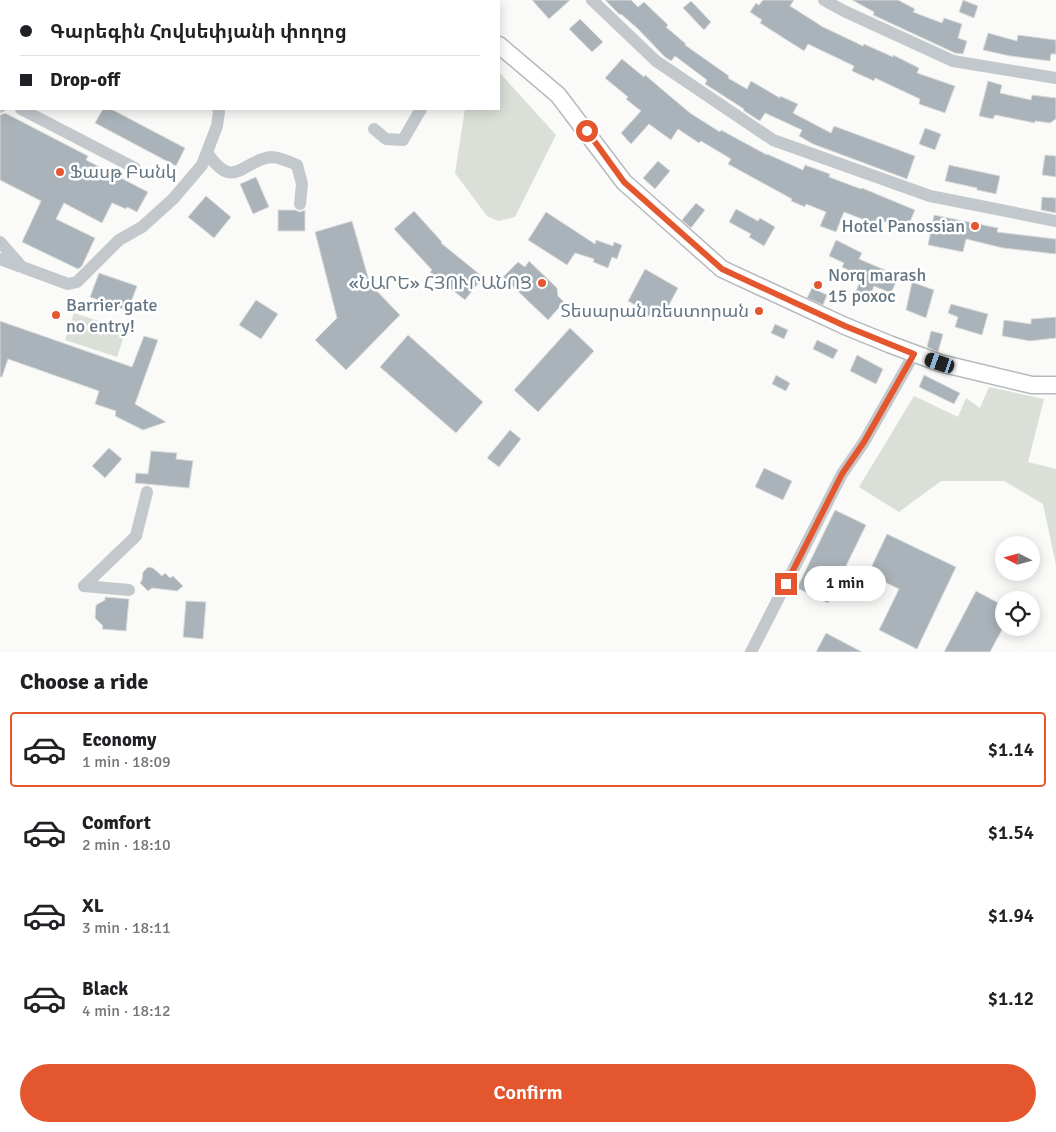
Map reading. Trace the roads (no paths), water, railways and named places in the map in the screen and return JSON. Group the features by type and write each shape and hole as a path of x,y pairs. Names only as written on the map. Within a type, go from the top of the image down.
{"main road":[{"path":"500,46 558,95 624,182 722,269 845,326 914,354 940,363 1032,385 1056,385"}],"street":[{"path":"592,0 656,61 773,140 930,196 1056,221"},
{"path":"824,0 953,61 1056,78"},
{"path":"22,110 135,168"},
{"path":"0,259 68,284 77,282 119,240 142,228 173,199 202,164 208,154 217,126 218,110"},
{"path":"374,130 386,139 403,140 420,110"},
{"path":"208,154 215,165 225,172 242,171 256,162 271,157 297,165 302,184 300,204"},
{"path":"0,242 22,267"},
{"path":"751,652 842,474 864,442 914,354"},
{"path":"129,590 84,586 136,536 146,492"}],"place":[{"name":"Ֆասթ Բանկ","path":"60,172"},
{"name":"Hotel Panossian","path":"975,226"},
{"name":"«ՆԱՐԵ» ՀՅՈՒՐԱՆՈՑ","path":"542,283"},
{"name":"Norq marash 15 poxoc","path":"818,285"},
{"name":"Տեսարան ռեստորան","path":"759,311"},
{"name":"Barrier gate no entry!","path":"56,315"}]}
